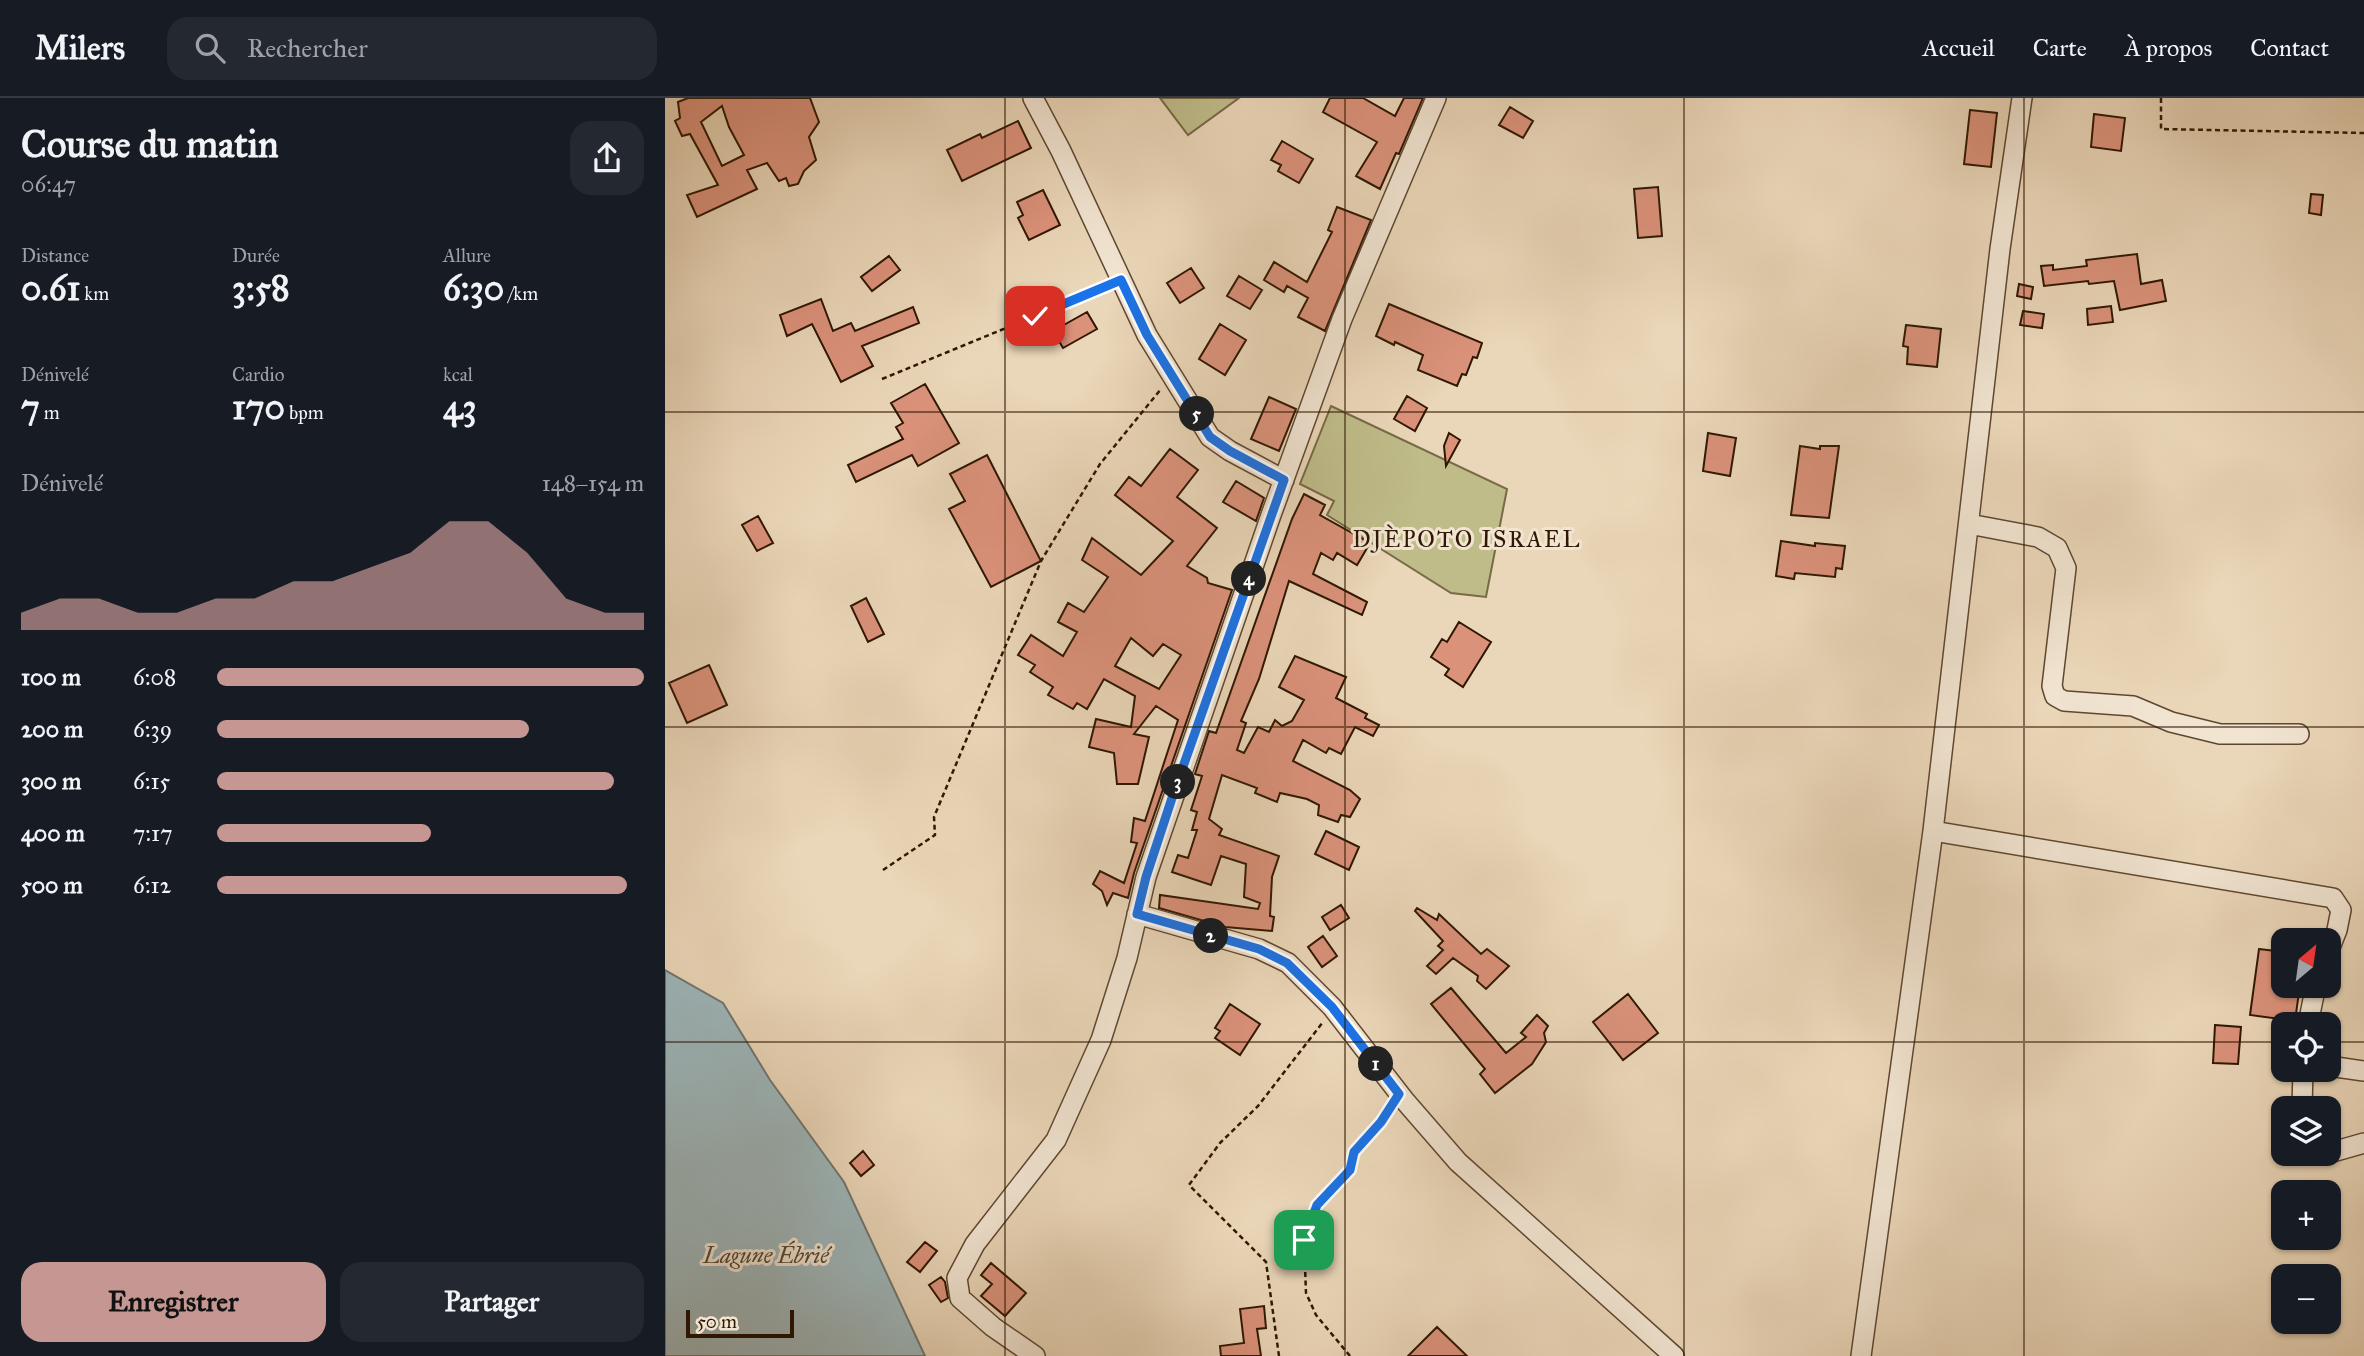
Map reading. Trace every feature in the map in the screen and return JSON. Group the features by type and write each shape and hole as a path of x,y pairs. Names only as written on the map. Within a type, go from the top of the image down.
{"street":[{"path":"1033,98 1061,151 1147,335 1210,437 1284,480"},
{"path":"1035,1356 993,1327 960,1298 957,1278 975,1244 1056,1140 1101,1040 1127,958 1146,877 1284,480 1342,319 1436,98"},
{"path":"1861,1356 1933,831 2000,249 2022,98"},
{"path":"1969,524 2038,537 2057,548 2066,568 2052,686 2055,696 2064,701 2133,706 2171,722 2220,734 2299,734"},
{"path":"1933,831 2333,898 2341,910 2337,928"},
{"path":"1137,914 1259,949 1287,963 1332,1007 1399,1094 1458,1162 1670,1355"},
{"path":"2341,1068 2364,1071"},
{"path":"2341,1150 2364,1143"}],"path":[{"path":"2161,98 2161,129 2364,133"},
{"path":"882,379 1121,280"},
{"path":"883,870 935,835 934,817 1041,561 1100,464 1172,375"},
{"path":"1279,1356 1266,1262 1189,1185 1220,1143 1266,1096 1320,1028 1332,1007"},
{"path":"1350,1356 1316,1315 1306,1293 1304,1240 1317,1205 1350,1170 1354,1152 1381,1122 1399,1094"}],"shaded area":[{"path":"1160,98 1239,98 1188,135"},
{"path":"1331,406 1507,489 1486,597 1451,593 1327,515 1334,501 1300,484"}],"water":[{"name":"Lagune Ébrié","path":"665,970 723,1003 770,1080 844,1182 925,1356 665,1356"}],"building":[{"path":"688,98 810,98 819,122 809,137 816,160 804,171 798,184 789,186 786,178 779,181 767,163 747,170 757,189 697,217 687,195 718,185 690,134 682,136 675,121 680,118 678,102","holes":["722,106 729,127 744,155 722,166 701,122"]},
{"path":"1330,98 1363,98 1395,116 1404,98 1423,98 1399,154 1396,153 1380,189 1356,176 1377,142 1323,112"},
{"path":"1510,107 1533,121 1523,138 1499,125"},
{"path":"1970,110 1997,113 1991,167 1964,164"},
{"path":"2094,114 2125,118 2121,151 2091,147"},
{"path":"1018,121 1031,148 962,181 947,150 980,134 982,138"},
{"path":"1282,141 1313,159 1299,183 1278,171 1281,165 1271,160"},
{"path":"1658,187 1662,236 1638,238 1634,189"},
{"path":"1043,190 1060,225 1029,240 1018,218 1023,215 1017,202"},
{"path":"2311,194 2323,195 2321,215 2309,213"},
{"path":"1337,207 1371,220 1325,331 1298,317 1308,298 1287,286 1284,292 1264,280 1274,262 1307,282 1332,232 1328,230"},
{"path":"2137,254 2141,284 2162,280 2166,301 2120,310 2114,281 2044,286 2041,266 2053,265 2053,270 2087,266 2086,260"},
{"path":"889,256 900,270 872,291 861,277"},
{"path":"1191,268 1204,288 1180,303 1167,283"},
{"path":"1239,276 1262,290 1250,309 1227,296"},
{"path":"2019,284 2033,287 2031,299 2017,296"},
{"path":"821,299 833,331 851,323 855,331 913,307 919,323 862,346 873,366 841,382 812,324 787,336 780,315"},
{"path":"1389,304 1482,343 1477,358 1473,357 1466,375 1462,374 1457,386 1418,370 1423,355 1376,336"},
{"path":"2111,306 2113,322 2088,325 2087,309"},
{"path":"2023,311 2044,314 2042,328 2020,325"},
{"path":"1087,312 1097,329 1063,348 1053,331"},
{"path":"1220,324 1246,340 1225,375 1199,359"},
{"path":"1906,325 1941,329 1937,367 1907,364 1908,347 1903,346"},
{"path":"925,384 959,443 918,466 912,455 856,482 848,465 903,439 896,427 903,423 891,403"},
{"path":"1407,396 1427,408 1415,431 1394,419"},
{"path":"1269,397 1296,409 1279,451 1251,439"},
{"path":"1449,433 1460,440 1446,466 1444,446"},
{"path":"1708,433 1736,438 1730,476 1703,471"},
{"path":"1800,446 1820,449 1820,446 1839,446 1829,518 1791,515"},
{"path":"1170,449 1198,470 1177,497 1217,528 1187,566 1207,578 1208,583 1232,590 1134,873 1128,898 1113,893 1107,905 1102,891 1093,884 1100,871 1124,883 1137,843 1131,842 1134,818 1145,821 1178,720 1156,706 1134,734 1149,737 1138,784 1117,784 1114,753 1089,747 1096,719 1131,727 1135,696 1104,679 1087,709 1077,703 1073,709 1048,695 1053,687 1030,672 1035,665 1018,655 1031,635 1063,656 1077,632 1058,622 1068,603 1084,612 1108,577 1082,560 1092,538 1141,575 1173,541 1115,495 1129,477 1141,486","holes":["1131,638 1153,656 1163,644 1181,655 1159,689 1115,666"]},
{"path":"987,455 1041,561 991,587 949,509 965,501 950,474"},
{"path":"1236,481 1264,498 1256,521 1223,502"},
{"path":"1304,494 1325,505 1320,515 1370,543 1357,565 1337,553 1333,560 1321,553 1313,574 1367,602 1362,615 1289,581 1259,679 1241,721 1246,723 1237,750 1244,753 1258,727 1269,732 1275,720 1282,726 1292,721 1304,700 1279,687 1295,656 1346,677 1336,698 1367,714 1365,718 1379,725 1373,736 1355,727 1341,754 1329,748 1326,753 1303,740 1293,761 1350,790 1360,799 1350,817 1341,815 1338,822 1318,815 1319,805 1307,799 1280,793 1277,802 1255,793 1257,788 1222,775 1209,819 1222,829 1219,835 1279,856 1272,877 1272,931 1225,927 1159,908 1160,895 1258,909 1260,903 1244,897 1246,864 1221,856 1211,885 1172,872 1178,855 1188,858 1197,830 1192,830 1197,812 1191,810 1202,776 1195,774 1209,731 1216,733 1292,519"},
{"path":"758,516 773,543 757,551 742,525"},
{"path":"1781,541 1815,546 1815,543 1845,546 1842,569 1836,568 1835,577 1795,573 1794,579 1776,576"},
{"path":"866,598 884,634 868,642 851,606"},
{"path":"1459,622 1491,642 1463,687 1445,675 1449,669 1431,657 1442,639 1447,642"},
{"path":"709,665 727,705 687,723 669,683"},
{"path":"1326,831 1359,847 1349,870 1315,854"},
{"path":"1341,905 1349,918 1330,930 1322,917"},
{"path":"1417,908 1437,920 1439,914 1481,954 1487,949 1509,966 1486,989 1477,981 1478,976 1453,958 1436,974 1427,966 1443,950 1438,946 1443,941 1415,911"},
{"path":"1323,936 1337,956 1322,967 1308,947"},
{"path":"2259,949 2271,950 2271,998 2298,998 2296,1012 2271,1012 2271,1018 2250,1015"},
{"path":"1451,988 1506,1053 1526,1037 1521,1033 1537,1015 1548,1026 1544,1033 1546,1042 1532,1064 1495,1093 1480,1074 1485,1069 1431,1004"},
{"path":"1628,994 1658,1033 1623,1060 1593,1022"},
{"path":"1230,1004 1260,1024 1240,1055 1215,1038 1220,1031 1215,1028"},
{"path":"2215,1025 2241,1027 2238,1064 2213,1063"},
{"path":"863,1151 874,1165 861,1176 850,1163"},
{"path":"925,1242 937,1251 920,1272 907,1262"},
{"path":"991,1263 1026,1293 1005,1316 981,1296 992,1284 981,1275"},
{"path":"941,1277 945,1282 948,1298 941,1302 929,1285"},
{"path":"1264,1306 1266,1328 1257,1329 1261,1356 1221,1356 1220,1346 1244,1343 1240,1309"},
{"path":"1437,1327 1467,1356 1408,1356"}],"district":[{"name":"DJÈPOTO ISRAEL","path":"1467,539"}],"route":[{"path":"1035,316 1121,280 1147,335 1210,437 1284,480 1172,798 1137,914 1259,949 1287,963 1332,1007 1399,1094 1381,1122 1354,1152 1350,1170 1317,1205 1304,1240"}]}
